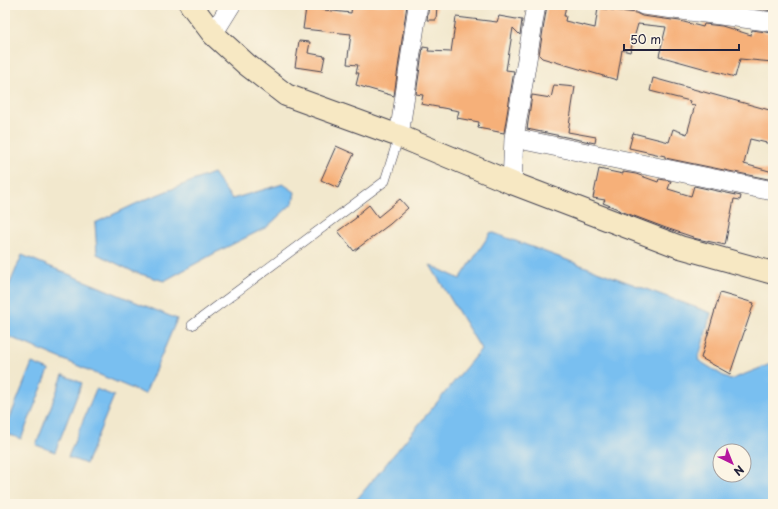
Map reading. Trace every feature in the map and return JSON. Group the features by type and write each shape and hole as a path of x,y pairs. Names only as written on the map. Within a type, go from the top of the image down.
{"main road":[{"path":"191,5 213,34 246,64 286,95 399,136 512,183 680,247 773,273"}],"street":[{"path":"213,34 230,5"},
{"path":"399,136 418,5"},
{"path":"512,183 514,138 536,5"},
{"path":"643,5 773,22"},
{"path":"514,138 773,191"}],"lane":[{"path":"192,325 385,181 399,136"}],"water":[{"path":"213,173 232,199 283,184 295,192 293,203 267,227 164,281 134,272 97,254 95,223 144,200"},
{"path":"491,232 711,313 698,360 730,380 773,363 773,504 353,504 481,349 430,265 460,279"},
{"path":"22,255 177,319 145,394 5,335 5,295"},
{"path":"32,363 49,370 21,439 5,433 5,430"},
{"path":"63,375 82,383 55,452 36,445"},
{"path":"96,389 114,396 86,464 68,457"}],"building":[{"path":"352,5 407,5 394,96 356,85 359,73 356,73 358,65 347,64 351,34 303,29 306,8 351,13"},
{"path":"429,5 437,5 436,20 427,20"},
{"path":"547,5 566,5 564,16 566,16 565,21 595,28 598,8 636,13 642,16 680,21 703,27 704,24 722,26 751,35 752,30 773,33 773,62 740,59 735,77 659,56 666,27 638,24 630,52 622,50 617,80 542,58 539,55"},
{"path":"755,5 768,5 773,7 773,11 755,8"},
{"path":"499,16 522,20 520,35 513,28 506,70 514,71 504,133 478,128 479,122 457,118 459,111 421,104 423,95 416,94 423,47 429,48 428,51 451,52 456,17 497,22"},
{"path":"299,41 310,42 308,53 325,56 322,71 295,67"},
{"path":"653,78 773,111 773,135 771,144 750,139 744,164 773,172 773,180 665,158 665,156 629,148 633,133 669,142 673,129 687,134 695,105 689,104 690,101 650,91"},
{"path":"554,85 575,87 568,132 596,137 595,143 527,129 532,95 551,98"},
{"path":"336,146 354,154 338,188 321,180"},
{"path":"599,169 623,174 623,172 636,174 658,182 659,179 671,181 668,189 691,196 694,186 741,196 740,200 734,199 725,245 693,238 618,210 603,203 605,200 593,198"},
{"path":"400,199 408,208 390,224 354,251 338,231 356,218 357,215 369,205 378,217"},
{"path":"720,293 754,303 730,374 701,358"}]}
